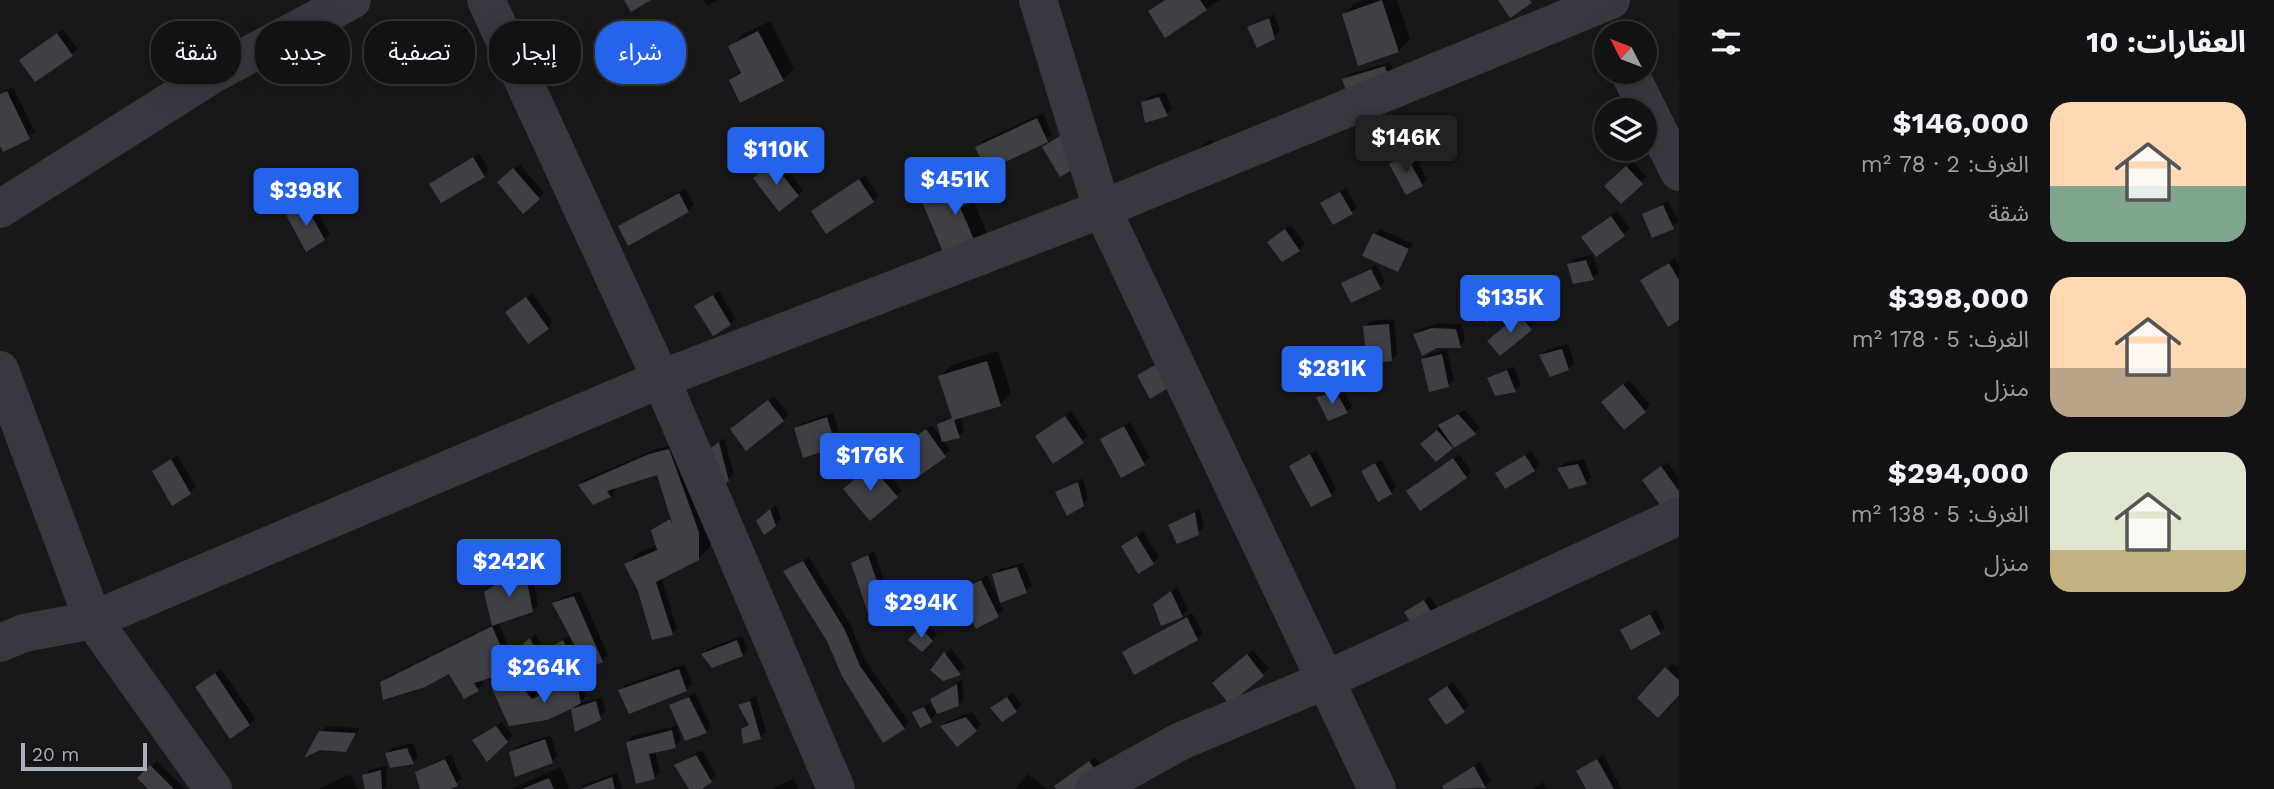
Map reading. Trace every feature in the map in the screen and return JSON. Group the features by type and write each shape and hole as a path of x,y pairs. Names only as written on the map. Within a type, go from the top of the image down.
{"street":[{"path":"0,209 215,74 352,0"},
{"path":"486,0 661,379 836,789"},
{"path":"1038,0 1102,208 1377,789"},
{"path":"0,643 23,634 93,620 661,379 1603,10"},
{"path":"1635,84 1679,173"},
{"path":"0,370 93,620 213,789"},
{"path":"1094,789 1181,741 1326,680 1679,516"}],"building":[{"path":"624,0 651,0 631,12"},
{"path":"1165,0 1200,0 1207,10 1165,38 1148,11"},
{"path":"1382,0 1399,52 1358,66 1342,14"},
{"path":"1498,0 1530,0 1532,3 1510,18"},
{"path":"1269,18 1275,39 1257,48 1247,27"},
{"path":"758,31 784,81 740,103 729,80 741,73 728,46"},
{"path":"57,33 73,56 35,82 19,60"},
{"path":"1385,66 1393,92 1351,105 1342,79"},
{"path":"7,91 30,139 3,152 0,146 0,94"},
{"path":"1159,97 1168,116 1145,123 1141,102"},
{"path":"1037,118 1048,142 986,171 975,147"},
{"path":"1063,134 1081,165 1060,177 1042,147"},
{"path":"1406,155 1423,186 1406,195 1389,164"},
{"path":"473,157 485,177 441,203 429,184"},
{"path":"773,163 799,196 779,212 753,178"},
{"path":"1626,166 1643,184 1621,204 1604,186"},
{"path":"513,168 540,199 523,214 497,182"},
{"path":"982,170 991,193 960,207 981,256 950,269 920,197"},
{"path":"859,179 874,202 826,234 811,211"},
{"path":"1340,192 1353,214 1333,225 1320,203"},
{"path":"679,193 689,212 628,246 618,226"},
{"path":"305,204 325,240 306,252 286,215"},
{"path":"1663,205 1674,229 1652,238 1642,214"},
{"path":"1611,216 1625,236 1596,257 1581,237"},
{"path":"1285,229 1300,251 1282,262 1267,242"},
{"path":"1373,233 1409,249 1398,272 1362,256"},
{"path":"1586,260 1594,280 1573,284 1567,264"},
{"path":"1669,263 1679,280 1679,320 1668,327 1640,280"},
{"path":"1371,269 1381,289 1351,303 1341,283"},
{"path":"713,295 731,325 713,336 694,306"},
{"path":"1493,295 1501,315 1486,323 1478,303"},
{"path":"526,297 549,329 528,344 505,312"},
{"path":"1519,314 1532,330 1500,356 1487,341"},
{"path":"1389,324 1392,361 1367,364 1363,326"},
{"path":"1432,328 1456,329 1461,348 1437,348 1422,356 1413,334"},
{"path":"1562,349 1569,370 1550,377 1539,355"},
{"path":"1175,354 1187,377 1150,399 1137,375"},
{"path":"1442,354 1449,387 1429,392 1421,359"},
{"path":"987,361 1001,406 954,420 960,438 942,442 937,424 952,418 938,376"},
{"path":"1507,370 1516,392 1495,396 1487,378"},
{"path":"1623,384 1646,412 1624,430 1601,402"},
{"path":"1336,392 1348,413 1328,421 1316,397"},
{"path":"768,400 784,421 746,451 730,429"},
{"path":"1458,414 1476,434 1454,448 1438,425"},
{"path":"1065,416 1084,443 1053,464 1035,436"},
{"path":"827,417 836,447 803,458 794,428"},
{"path":"1124,426 1145,465 1121,478 1100,439"},
{"path":"926,429 946,457 915,479 896,451"},
{"path":"1437,430 1453,448 1436,462 1420,444"},
{"path":"719,442 729,481 717,488 702,454"},
{"path":"669,449 699,532 699,560 656,582 673,635 652,640 638,591 624,564 657,550 651,530 670,519 673,526 657,475 607,491 611,497 593,505 578,485 649,454"},
{"path":"1310,454 1332,496 1311,507 1289,466"},
{"path":"1525,455 1535,471 1505,489 1495,473"},
{"path":"1453,458 1467,478 1420,511 1406,491"},
{"path":"171,459 191,494 172,506 152,471"},
{"path":"1375,463 1392,494 1378,502 1361,471"},
{"path":"1578,464 1587,484 1569,489 1557,468"},
{"path":"871,466 898,497 870,521 843,489"},
{"path":"1661,466 1679,491 1679,504 1666,513 1642,480"},
{"path":"1078,482 1084,506 1067,516 1055,492"},
{"path":"770,509 776,526 764,535 756,521"},
{"path":"1195,512 1199,535 1177,544 1168,525"},
{"path":"1137,536 1154,564 1138,574 1121,546"},
{"path":"868,555 884,602 868,613 851,563"},
{"path":"803,561 845,630 860,666 905,729 883,743 842,676 827,641 783,571"},
{"path":"524,567 533,612 492,626 484,592"},
{"path":"1017,567 1027,593 1000,603 992,574"},
{"path":"981,580 999,617 976,629 957,592"},
{"path":"1171,591 1183,617 1161,626 1153,604"},
{"path":"574,596 603,662 587,668 552,603"},
{"path":"1424,600 1444,633 1425,645 1404,612"},
{"path":"1650,614 1661,634 1631,650 1620,630"},
{"path":"1187,617 1198,640 1134,675 1122,652"},
{"path":"492,626 502,649 506,673 474,683 479,691 464,699 449,674 425,687 383,700 380,682"},
{"path":"920,627 933,641 922,652 908,640"},
{"path":"530,638 538,656 522,665 512,654"},
{"path":"563,640 573,661 560,669 545,650"},
{"path":"737,640 743,656 712,668 701,654"},
{"path":"944,652 961,675 943,681 930,670"},
{"path":"1247,654 1264,676 1229,704 1212,683"},
{"path":"1665,667 1679,680 1679,695 1658,718 1637,698"},
{"path":"679,669 687,691 629,714 618,690"},
{"path":"215,673 250,725 230,739 195,687"},
{"path":"514,678 532,699 576,680 581,703 547,720 509,726 492,689"},
{"path":"957,684 959,706 937,714 930,699"},
{"path":"1447,686 1465,712 1446,725 1428,699"},
{"path":"689,697 707,733 685,741 669,705"},
{"path":"1007,697 1017,712 1002,722 990,708"},
{"path":"596,701 601,720 575,732 571,709"},
{"path":"750,701 761,739 743,744 741,729 749,725 738,705"},
{"path":"924,707 932,722 920,728 912,712"},
{"path":"966,717 977,731 957,747 940,726"},
{"path":"496,726 508,742 487,762 472,740"},
{"path":"672,730 676,748 649,754 655,779 636,784 626,742"},
{"path":"319,731 356,733 346,752 320,750 304,758"},
{"path":"545,739 553,763 515,777 509,752"},
{"path":"407,748 414,764 390,768 385,753"},
{"path":"696,755 712,782 702,789 689,789 674,765"},
{"path":"445,759 458,786 450,789 420,789 415,772"},
{"path":"1597,759 1614,789 1586,789 1576,771"},
{"path":"1089,761 1103,780 1090,789 1056,789 1054,786"},
{"path":"150,765 174,789 148,789 137,778"},
{"path":"1474,766 1486,788 1444,789 1442,786"},
{"path":"381,770 382,789 365,789 362,775"},
{"path":"612,777 615,789 580,789"},
{"path":"549,778 554,789 522,789"}]}
